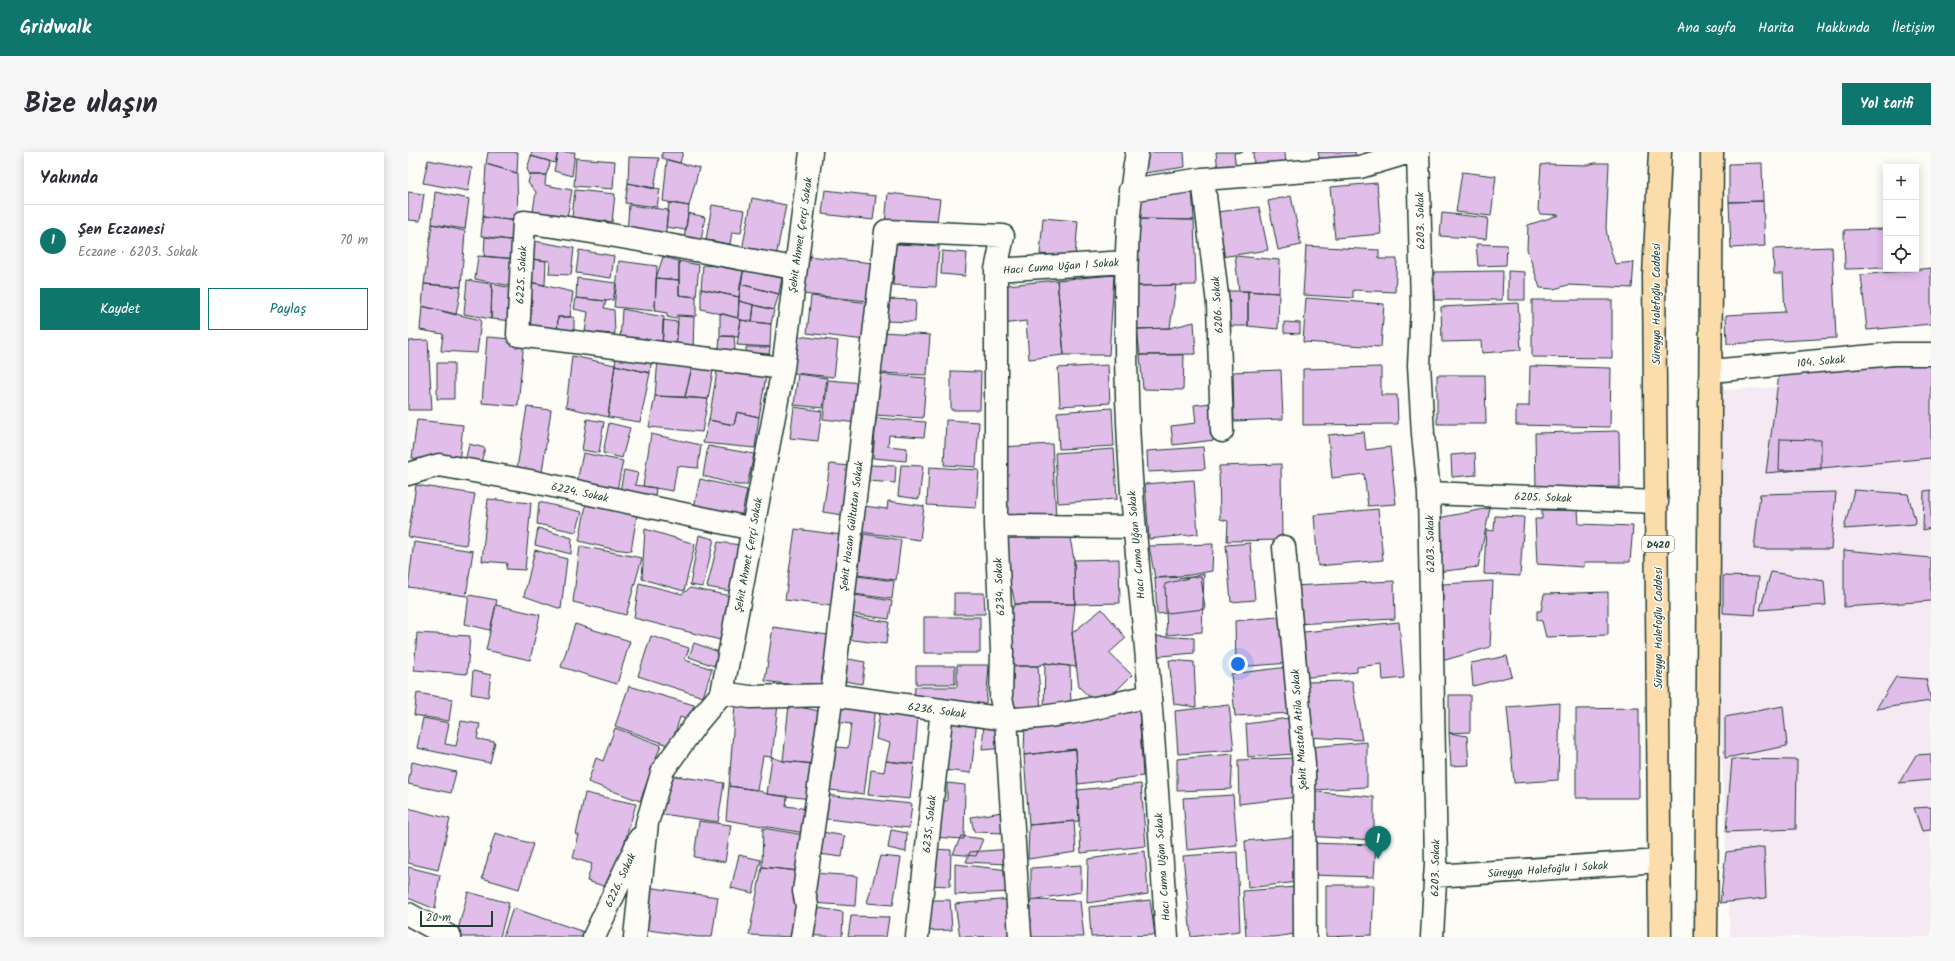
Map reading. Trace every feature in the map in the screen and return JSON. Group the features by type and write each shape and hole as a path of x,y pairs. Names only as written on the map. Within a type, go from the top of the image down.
{"main road":[{"name":"Süreyya Halefoğlu Caddesi","path":"1660,152 1654,277 1660,937"},
{"path":"1706,937 1712,152"}],"street":[{"name":"Şehit Ahmet Çerçi Sokak","path":"635,937 647,823 663,770 696,724 722,693 740,606 752,529 783,368 811,152"},
{"name":"Hacı Cuma Uğan Sokak","path":"1136,152 1130,190 1126,262 1125,386 1134,527 1150,696 1168,937"},
{"path":"1130,190 1203,179 1360,167 1410,152"},
{"name":"6203. Sokak","path":"1418,152 1422,306 1419,365 1423,434 1429,493 1435,876 1432,937"},
{"name":"6206. Sokak","path":"1203,179 1218,304 1222,431"},
{"name":"6225. Sokak","path":"783,368 518,335 524,222 578,229 795,268"},
{"name":"Şehit Hasan Gültutan Sokak","path":"802,937 807,906 804,891 832,695 886,231 1003,236"},
{"name":"6234. Sokak","path":"1003,236 996,270 996,526 1002,651 1001,698 1006,719 1020,937"},
{"name":"Hacı Cuma Uğan 1 Sokak","path":"996,270 1126,262"},
{"name":"104. Sokak","path":"1711,370 1894,354 1931,354"},
{"name":"6224. Sokak","path":"408,474 439,466 530,481 752,529"},
{"name":"6205. Sokak","path":"1429,493 1657,502"},
{"path":"996,526 1134,527"},
{"name":"Şehit Mustafa Atila Sokak","path":"1284,547 1304,764 1305,937"},
{"name":"6236. Sokak","path":"722,693 750,697 832,695 1006,719 1026,719 1066,713 1150,696"},
{"name":"6235. Sokak","path":"917,937 942,710"},
{"name":"6226. Sokak","path":"594,937 647,823"},
{"name":"Süreyya Halefoğlu 1 Sokak","path":"1435,876 1660,862"},
{"path":"408,914 450,937"}],"shaded area":[{"path":"1931,379 1931,937 1730,937 1705,391"}],"building":[{"path":"488,152 518,152 517,173 486,164"},
{"path":"532,152 558,152 555,163 531,156"},
{"path":"558,152 575,152 572,176 554,171"},
{"path":"662,152 683,152 680,163 662,158"},
{"path":"1147,152 1184,152 1185,167 1145,173"},
{"path":"1216,152 1243,152 1234,153 1236,169 1218,171"},
{"path":"1253,152 1285,152 1286,163 1254,166"},
{"path":"1318,152 1355,152 1357,160 1321,166"},
{"path":"531,156 549,161 550,164 546,175 530,175 527,169"},
{"path":"629,157 659,158 654,189 628,183"},
{"path":"576,158 615,161 613,189 574,186"},
{"path":"428,160 472,168 468,191 423,183"},
{"path":"667,160 699,168 689,206 663,201"},
{"path":"1595,163 1609,163 1606,228 1608,241 1615,264 1634,262 1632,288 1568,285 1554,289 1540,288 1527,249 1528,225 1559,215 1540,214 1538,210 1541,165 1587,165"},
{"path":"1762,163 1763,201 1729,202 1729,164"},
{"path":"486,164 517,173 518,221 483,217"},
{"path":"1462,172 1496,176 1491,216 1456,212"},
{"path":"530,175 546,175 545,185 572,190 567,218 546,217 533,211 536,192 528,183"},
{"path":"628,183 660,189 657,207 625,203"},
{"path":"1377,183 1381,234 1335,238 1330,187"},
{"path":"1192,188 1194,220 1139,219 1142,195"},
{"path":"575,190 615,194 612,222 572,217"},
{"path":"825,190 876,196 873,220 822,214"},
{"path":"408,192 424,194 420,221 408,220"},
{"path":"435,192 469,199 465,229 432,224"},
{"path":"888,193 940,199 936,229 885,223"},
{"path":"1291,196 1301,245 1278,250 1268,201"},
{"path":"752,198 786,205 776,257 742,250"},
{"path":"1763,201 1765,246 1731,248 1729,202"},
{"path":"669,203 689,206 686,230 666,227"},
{"path":"629,205 668,210 665,240 627,234"},
{"path":"712,205 745,210 741,233 732,232 730,244 706,240"},
{"path":"1259,207 1268,250 1221,257 1217,212"},
{"path":"688,213 705,217 700,247 683,245"},
{"path":"1442,213 1488,218 1486,239 1440,236"},
{"path":"483,217 518,221 517,241 481,236"},
{"path":"1043,218 1078,221 1075,257 1040,254"},
{"path":"1139,219 1194,220 1196,285 1136,286"},
{"path":"432,224 465,231 461,287 424,284"},
{"path":"1883,229 1883,268 1845,269 1844,230"},
{"path":"485,237 517,241 517,259 484,256"},
{"path":"534,241 574,248 571,275 549,274 550,261 531,259"},
{"path":"896,244 939,246 936,287 893,285"},
{"path":"1476,244 1507,245 1506,265 1478,266"},
{"path":"1306,246 1379,250 1379,259 1397,259 1395,292 1353,290 1353,298 1303,295"},
{"path":"1832,247 1836,338 1727,344 1726,315 1785,312 1783,274 1774,274 1773,249"},
{"path":"579,250 614,256 611,278 576,273"},
{"path":"942,251 967,253 965,276 941,274"},
{"path":"478,256 517,259 516,287 475,279"},
{"path":"807,256 873,263 868,301 802,294"},
{"path":"1235,256 1280,260 1279,293 1239,291"},
{"path":"663,257 679,261 679,280 656,278"},
{"path":"531,259 546,261 545,285 525,281"},
{"path":"619,261 657,266 655,311 614,307"},
{"path":"679,261 699,265 696,297 679,295"},
{"path":"703,265 744,268 739,297 701,289"},
{"path":"744,268 782,277 779,294 740,284"},
{"path":"1931,268 1931,324 1867,330 1861,275 1891,272 1919,272 1919,269"},
{"path":"1503,271 1502,300 1434,300 1434,272"},
{"path":"1508,271 1525,272 1525,300 1508,300"},
{"path":"1114,275 1109,355 1064,355 1057,280"},
{"path":"577,278 616,283 613,300 606,301 576,298"},
{"path":"656,278 679,280 679,295 696,297 696,316 677,315 675,319 667,317 667,313 655,311"},
{"path":"467,280 492,284 491,319 464,314"},
{"path":"1057,280 1064,355 1029,359 1026,321 1002,324 998,286"},
{"path":"525,281 573,292 570,317 558,317 557,335 524,330"},
{"path":"424,284 461,287 456,315 422,306"},
{"path":"492,284 516,289 514,321 491,319"},
{"path":"740,284 779,294 774,310 739,301"},
{"path":"1176,285 1170,328 1137,329 1136,286"},
{"path":"701,289 739,297 738,318 701,309"},
{"path":"1227,291 1248,291 1248,326 1231,326"},
{"path":"1248,291 1279,293 1278,329 1248,326"},
{"path":"811,296 869,303 865,340 807,333"},
{"path":"576,298 606,301 604,308 614,310 615,334 585,332 588,312 574,309"},
{"path":"1306,298 1384,304 1381,347 1303,342"},
{"path":"886,299 916,300 915,322 885,321"},
{"path":"1532,300 1612,300 1612,358 1532,357"},
{"path":"739,301 754,305 752,322 738,318"},
{"path":"1518,303 1521,350 1482,353 1481,341 1442,342 1441,307"},
{"path":"754,305 774,310 771,324 752,322"},
{"path":"422,306 481,320 477,353 441,351 443,334 420,330"},
{"path":"622,309 664,317 662,348 620,342"},
{"path":"720,313 741,320 738,337 720,336"},
{"path":"678,316 694,317 693,351 676,350"},
{"path":"558,317 574,317 574,334 557,332"},
{"path":"663,320 678,322 676,350 662,348"},
{"path":"741,320 771,324 770,347 737,345"},
{"path":"1194,322 1196,354 1140,355 1137,329 1170,328"},
{"path":"1284,322 1300,323 1300,334 1284,333"},
{"path":"882,332 930,335 927,375 880,373"},
{"path":"720,336 734,336 735,349 732,359 696,346 719,348"},
{"path":"798,336 838,341 834,377 793,373"},
{"path":"487,337 524,340 518,406 482,403"},
{"path":"428,340 432,410 408,410 408,341"},
{"path":"746,347 770,347 768,364 747,361"},
{"path":"617,351 652,355 650,373 615,365"},
{"path":"1140,355 1184,355 1183,390 1143,389"},
{"path":"572,356 615,365 608,417 566,407"},
{"path":"658,359 693,362 685,397 655,396"},
{"path":"693,362 714,365 708,399 685,397"},
{"path":"437,363 454,363 454,399 437,399"},
{"path":"1931,363 1931,458 1766,473 1779,374"},
{"path":"615,365 650,373 640,422 608,417"},
{"path":"718,365 767,370 759,417 737,412 734,425 709,420"},
{"path":"1108,365 1110,403 1060,406 1058,368"},
{"path":"1530,366 1611,368 1610,427 1516,425 1516,406 1529,406"},
{"path":"1381,367 1381,395 1397,395 1398,424 1303,425 1303,369"},
{"path":"1281,370 1283,419 1234,421 1233,372"},
{"path":"951,371 981,372 980,410 951,410"},
{"path":"798,374 827,378 823,408 794,405"},
{"path":"878,374 926,378 923,418 875,415"},
{"path":"1437,375 1485,375 1486,424 1437,424"},
{"path":"828,380 862,383 857,423 823,419"},
{"path":"655,396 708,399 702,432 649,427"},
{"path":"1211,403 1215,440 1173,445 1171,426 1196,423 1194,405"},
{"path":"527,407 551,410 542,472 517,468"},
{"path":"794,407 822,411 818,441 790,438"},
{"path":"1112,408 1114,446 1059,449 1057,412"},
{"path":"737,412 759,417 755,448 703,443 709,420 734,425"},
{"path":"876,418 926,422 924,437 889,435 888,446 907,448 906,461 873,458"},
{"path":"587,419 604,422 599,453 582,450"},
{"path":"417,420 463,425 459,462 412,458"},
{"path":"946,420 979,422 976,467 944,465"},
{"path":"609,423 630,428 622,458 603,453"},
{"path":"1619,431 1620,487 1536,489 1535,433"},
{"path":"1364,432 1366,450 1390,447 1396,504 1368,506 1364,474 1332,478 1328,435"},
{"path":"651,434 701,445 698,468 677,466 673,491 643,486"},
{"path":"1780,439 1821,440 1821,470 1779,470"},
{"path":"469,444 485,448 480,466 465,462"},
{"path":"1052,444 1056,518 1006,521 1002,447"},
{"path":"708,446 754,454 747,485 737,485 703,476"},
{"path":"1203,447 1205,469 1148,472 1147,451"},
{"path":"1114,449 1117,499 1058,503 1055,453"},
{"path":"583,453 623,461 617,490 577,482"},
{"path":"1475,453 1476,475 1452,477 1451,455"},
{"path":"830,464 849,466 843,515 823,512"},
{"path":"1281,464 1282,540 1227,541 1228,521 1220,519 1219,466"},
{"path":"869,465 896,466 895,483 868,481"},
{"path":"901,465 923,466 919,499 898,496"},
{"path":"929,467 979,470 976,508 927,505"},
{"path":"624,470 638,473 635,485 656,488 654,503 619,497"},
{"path":"700,479 747,490 740,523 693,512"},
{"path":"1194,480 1198,534 1149,539 1145,484"},
{"path":"416,485 475,494 466,545 408,537"},
{"path":"1854,490 1908,494 1916,524 1844,529"},
{"path":"1931,490 1931,528 1923,530 1924,491"},
{"path":"1836,492 1831,549 1754,549 1760,494"},
{"path":"488,499 531,503 525,570 506,569 507,563 482,561"},
{"path":"888,501 924,506 920,540 861,532 864,506 887,509"},
{"path":"539,502 582,512 576,532 537,524"},
{"path":"586,505 637,515 631,551 612,549 579,541"},
{"path":"1490,508 1478,567 1437,572 1438,518"},
{"path":"1378,509 1383,560 1318,566 1314,515"},
{"path":"1542,510 1578,510 1579,524 1633,526 1630,562 1584,562 1584,567 1537,564 1535,519 1542,519"},
{"path":"1495,516 1524,517 1520,576 1484,574 1486,530 1494,531"},
{"path":"1001,526 1069,532 1074,560 1075,604 1015,604 1012,589 1004,587"},
{"path":"538,528 572,538 571,554 535,545"},
{"path":"645,529 695,544 684,591 642,579"},
{"path":"795,529 842,535 832,606 785,600"},
{"path":"864,534 901,540 896,580 858,575"},
{"path":"699,535 714,539 703,587 690,585"},
{"path":"414,542 473,551 466,596 408,587"},
{"path":"718,542 740,545 730,591 707,587"},
{"path":"1250,543 1255,600 1231,602 1226,545"},
{"path":"1213,544 1212,571 1190,575 1155,578 1149,546"},
{"path":"580,546 642,558 626,615 573,602"},
{"path":"535,550 567,559 561,609 524,596"},
{"path":"1844,550 1931,558 1931,601 1844,607"},
{"path":"1119,559 1120,603 1075,604 1074,560"},
{"path":"1771,572 1824,581 1826,605 1760,610"},
{"path":"1204,574 1202,632 1167,635 1165,584"},
{"path":"857,576 894,581 892,599 854,594"},
{"path":"1723,576 1759,577 1755,615 1723,613"},
{"path":"1201,577 1205,609 1157,614 1155,578"},
{"path":"1394,581 1395,619 1294,624 1292,586"},
{"path":"1493,581 1490,647 1442,661 1443,584"},
{"path":"639,583 682,594 690,588 731,596 720,640 634,618"},
{"path":"1608,592 1608,635 1546,637 1542,621 1537,620 1537,611 1541,611 1544,594"},
{"path":"954,593 984,593 985,614 954,614"},
{"path":"469,595 497,600 490,630 465,624"},
{"path":"855,595 892,601 889,619 852,614"},
{"path":"1015,604 1075,604 1072,633 1076,667 1045,663 1038,666 1005,666 1006,619"},
{"path":"496,605 540,615 530,660 486,650"},
{"path":"1102,609 1126,638 1109,653 1132,675 1100,707 1079,687 1072,633"},
{"path":"849,616 889,622 886,644 846,639"},
{"path":"1287,616 1290,663 1236,667 1235,621"},
{"path":"924,617 980,617 980,653 924,653"},
{"path":"1399,622 1404,678 1383,680 1382,664 1357,667 1357,672 1300,678 1295,633"},
{"path":"575,624 630,641 617,684 561,667"},
{"path":"773,627 828,635 820,689 765,681"},
{"path":"417,633 470,636 467,674 414,670"},
{"path":"651,636 689,648 685,660 712,669 703,697 638,676"},
{"path":"1152,636 1194,638 1194,653 1150,657"},
{"path":"694,643 719,652 714,666 689,657"},
{"path":"1507,656 1512,676 1473,686 1471,663"},
{"path":"843,658 865,662 862,684 839,680"},
{"path":"1169,660 1194,662 1196,707 1174,704"},
{"path":"1045,663 1070,666 1071,711 1044,713"},
{"path":"957,665 989,665 986,703 942,710 914,700 915,687 957,687"},
{"path":"916,666 955,666 955,684 916,684"},
{"path":"1005,666 1038,666 1041,711 1007,713"},
{"path":"1288,667 1293,713 1235,716 1231,674"},
{"path":"473,671 491,675 488,697 471,694"},
{"path":"1896,677 1926,679 1931,701 1876,709"},
{"path":"1352,681 1362,740 1307,737 1304,682"},
{"path":"629,686 694,705 689,720 680,717 671,746 615,726"},
{"path":"417,693 452,699 449,721 414,715"},
{"path":"1449,695 1470,695 1470,732 1449,733"},
{"path":"838,703 875,707 864,794 830,790 836,747 848,748 851,724 836,722"},
{"path":"1560,703 1558,780 1514,783 1507,707"},
{"path":"735,704 778,704 772,757 763,756 757,790 729,786"},
{"path":"789,705 819,711 815,764 783,761"},
{"path":"1229,705 1234,750 1178,754 1175,711"},
{"path":"1783,706 1787,746 1725,758 1725,717"},
{"path":"1639,708 1639,798 1576,798 1576,709"},
{"path":"1139,710 1143,776 1078,784 1076,749 1024,755 1025,722 1077,714"},
{"path":"880,711 918,716 914,764 886,761 890,743 876,739"},
{"path":"423,718 449,723 445,744 456,746 461,721 480,724 477,739 495,742 490,763 417,748"},
{"path":"1289,718 1295,754 1248,757 1246,724"},
{"path":"977,720 971,773 944,770 947,721"},
{"path":"1005,720 1004,748 982,750 984,723"},
{"path":"615,728 661,745 640,801 588,782 596,758 603,761"},
{"path":"1449,733 1467,736 1469,765 1451,766"},
{"path":"1367,742 1367,787 1314,790 1310,747"},
{"path":"1076,749 1079,821 1029,825 1024,755"},
{"path":"1233,754 1231,789 1177,791 1177,759"},
{"path":"1931,754 1931,780 1899,783 1916,755"},
{"path":"772,757 783,761 815,764 811,799 767,794"},
{"path":"1292,758 1297,797 1239,804 1238,760"},
{"path":"1732,759 1797,760 1796,829 1726,832"},
{"path":"886,761 914,764 910,799 868,795 871,770 884,772"},
{"path":"412,762 456,772 451,793 408,784"},
{"path":"668,775 724,783 718,822 662,814"},
{"path":"947,783 965,785 964,839 933,837 936,800 947,801"},
{"path":"1141,784 1146,846 1081,853 1077,790"},
{"path":"729,786 757,790 767,794 787,797 786,806 809,809 805,833 726,820"},
{"path":"1306,791 1374,797 1374,840 1306,836"},
{"path":"585,793 636,804 611,888 587,881 592,864 573,858 579,835 576,835"},
{"path":"825,795 912,804 909,828 818,818"},
{"path":"1233,795 1237,845 1187,850 1183,798"},
{"path":"1931,807 1931,830 1922,831 1914,808"},
{"path":"408,808 450,819 438,870 408,863"},
{"path":"1002,812 1007,833 974,832 971,817"},
{"path":"699,821 731,825 725,862 694,857"},
{"path":"1074,821 1076,852 1028,859 1029,825"},
{"path":"763,828 804,835 799,871 762,867"},
{"path":"891,830 907,833 906,852 888,848"},
{"path":"822,832 845,836 842,857 819,854"},
{"path":"495,833 533,844 519,889 482,878"},
{"path":"961,836 983,839 976,856 953,854"},
{"path":"1301,836 1297,882 1248,888 1245,841"},
{"path":"1308,843 1376,845 1374,877 1311,875"},
{"path":"1764,847 1766,898 1720,903 1726,852"},
{"path":"931,849 951,850 950,886 930,885"},
{"path":"1011,849 1008,864 966,862 970,852"},
{"path":"1145,851 1148,894 1087,903 1088,859"},
{"path":"1237,852 1240,931 1191,937 1183,856"},
{"path":"739,855 761,860 753,893 731,888"},
{"path":"880,856 901,858 893,905 867,903"},
{"path":"955,864 1009,870 1009,892 955,895"},
{"path":"1081,865 1081,892 1031,900 1031,868"},
{"path":"408,867 440,875 435,909 408,898"},
{"path":"762,867 799,871 793,937 749,935"},
{"path":"812,873 857,876 855,906 813,903"},
{"path":"1326,885 1374,885 1372,935 1326,937"},
{"path":"647,887 718,897 712,937 698,937 641,929"},
{"path":"1297,887 1295,934 1274,937 1246,937 1243,891"},
{"path":"468,892 509,903 500,937 456,937"},
{"path":"1011,899 1014,936 960,937 955,904"},
{"path":"928,900 950,900 952,930 925,931"},
{"path":"1031,900 1080,901 1084,937 1026,937"},
{"path":"1150,900 1155,935 1091,937 1089,907"},
{"path":"807,906 843,912 842,937 802,935"},
{"path":"513,908 587,933 586,937 503,937"},
{"path":"851,916 889,917 886,937 848,937"}],"place":[{"name":"Şen Eczanesi","path":"1378,859"}]}
